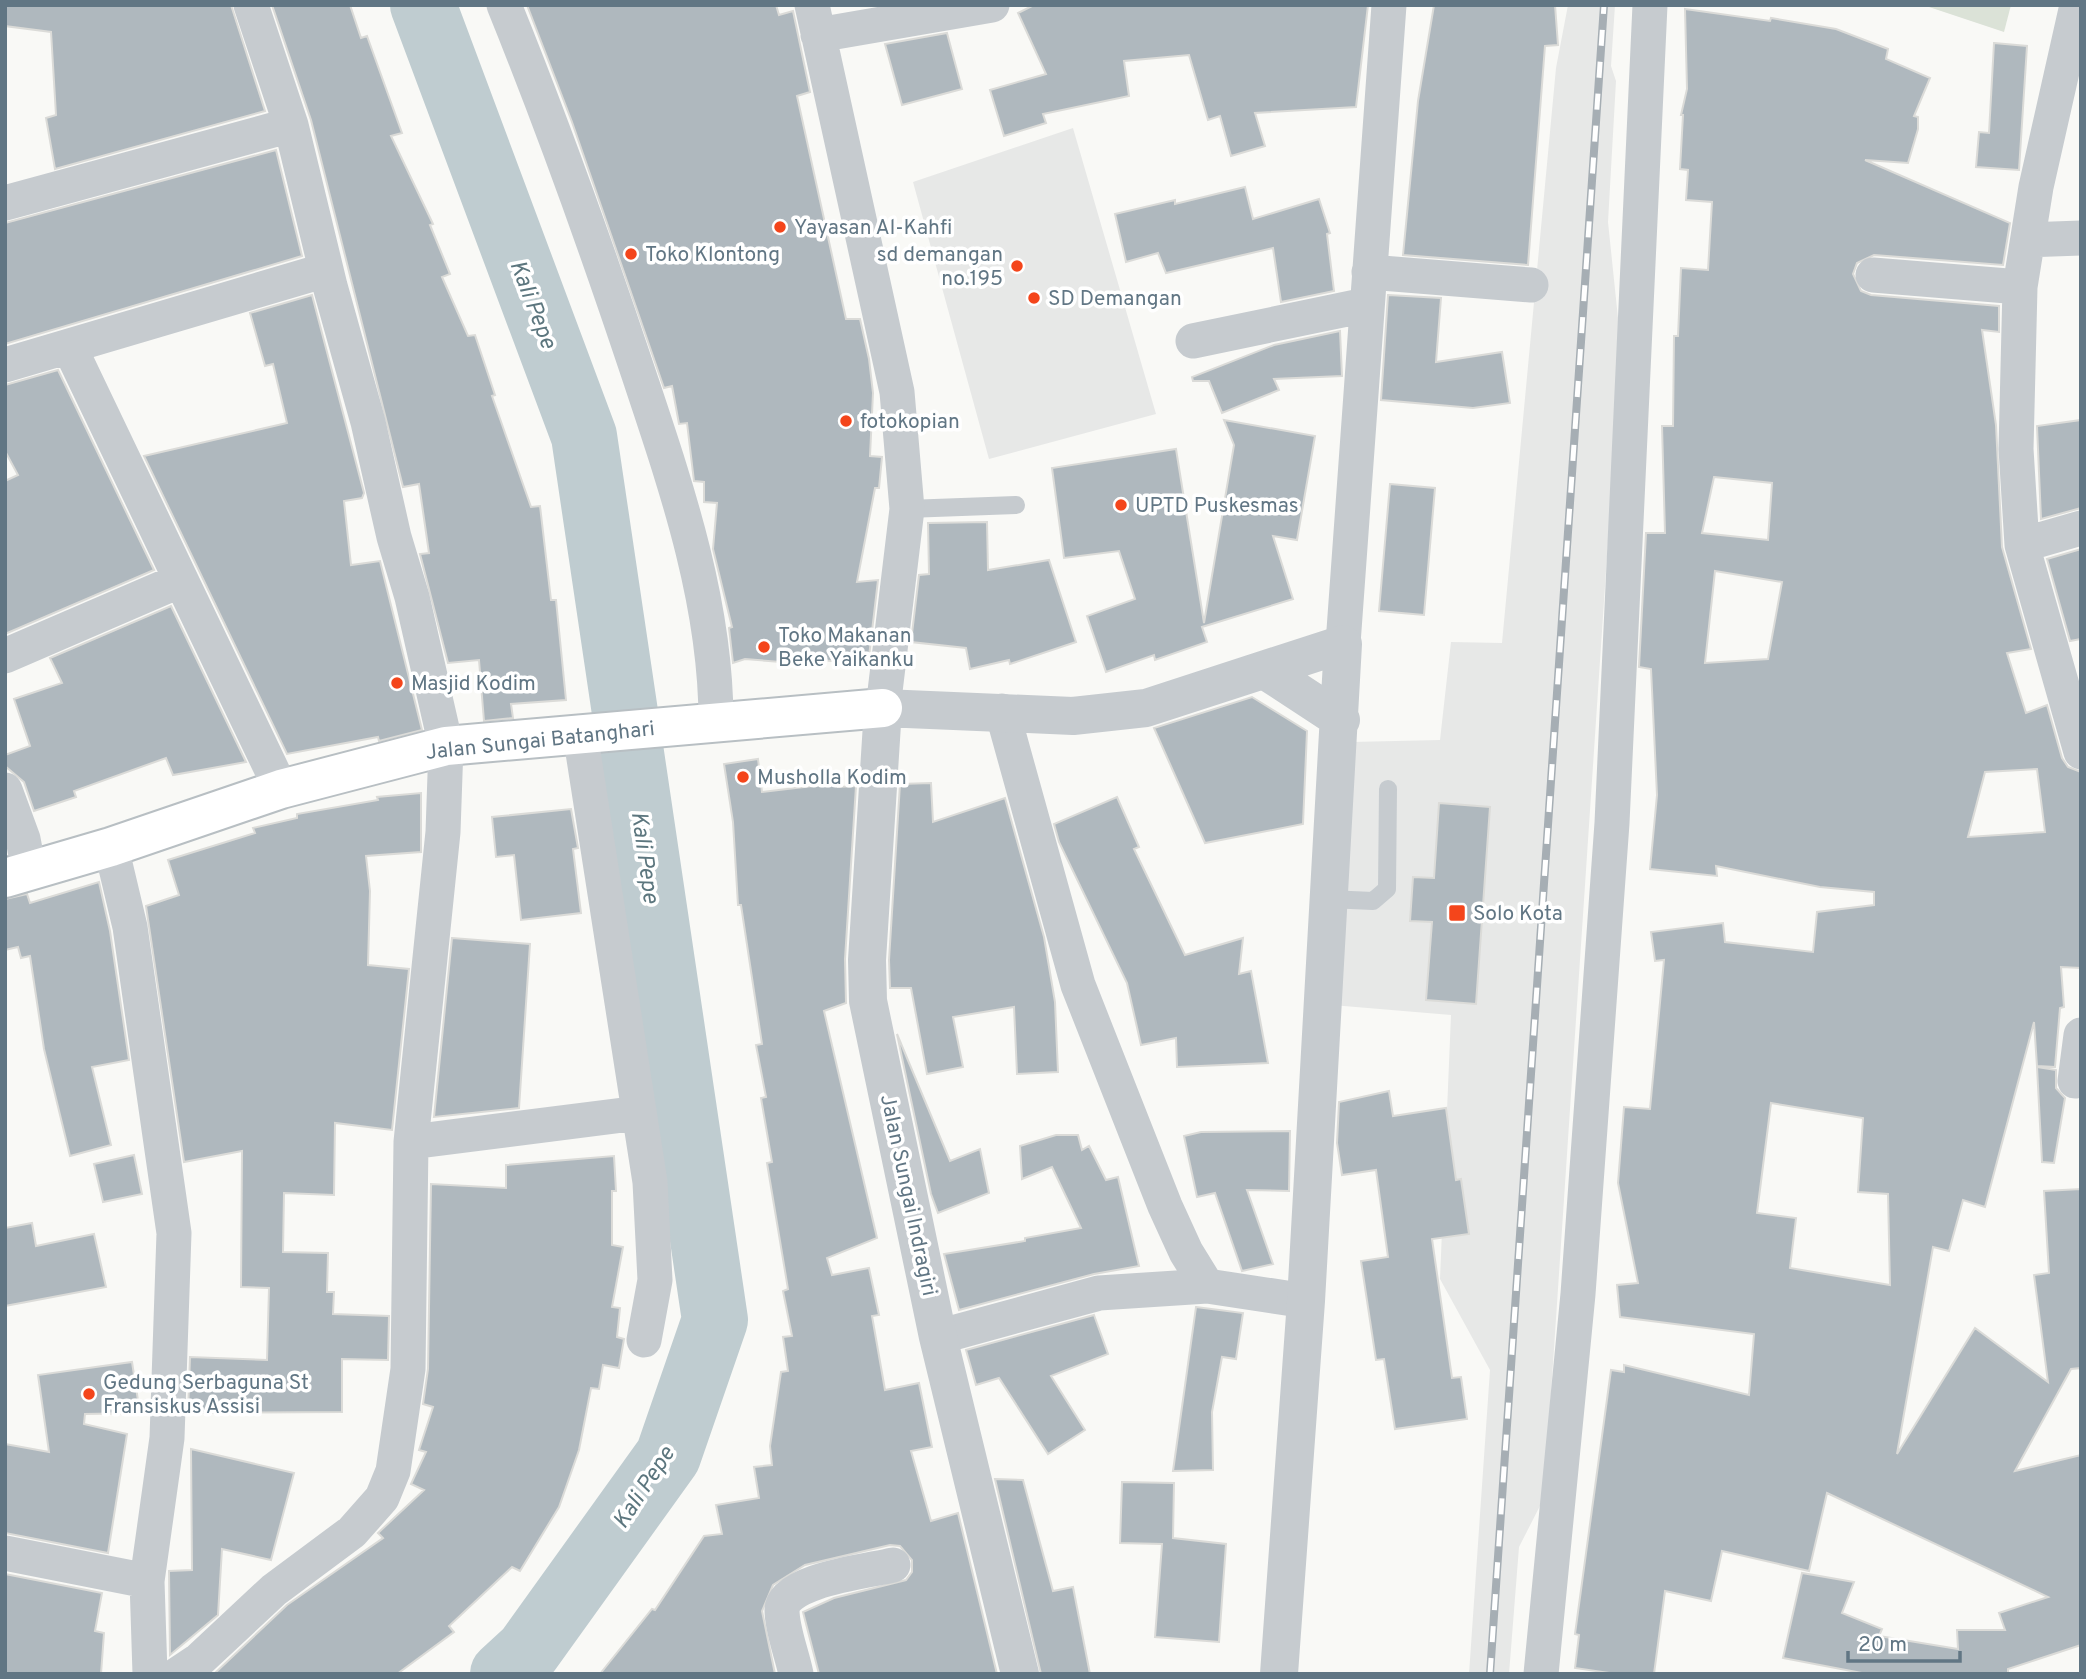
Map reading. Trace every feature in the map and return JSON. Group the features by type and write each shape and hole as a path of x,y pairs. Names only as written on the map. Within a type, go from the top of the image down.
{"main road":[{"name":"Jalan Sungai Batanghari","path":"17,875 111,847 281,789 446,746 883,708"}],"street":[{"path":"178,1674 199,1660 274,1590 352,1532 382,1498 393,1471 408,1369 411,1142 428,963 438,895 446,746 412,597 326,270 291,125 251,5"},
{"path":"503,5 582,210 671,472 707,615 716,679 706,723"},
{"path":"992,5 815,20 897,392 907,509 883,708 1073,716 1146,708 1343,644"},
{"path":"1279,1674 1306,1301 1328,900 1341,720 1343,644 1389,5"},
{"path":"1541,1674 1578,1294 1612,823 1650,5"},
{"path":"2075,10 2036,187 2020,287 2017,449 2022,545 2079,737"},
{"path":"5,203 291,125"},
{"path":"2028,240 2081,238"},
{"path":"5,365 70,348 326,270"},
{"path":"1873,275 2020,287"},
{"path":"1194,341 1367,289 1531,285"},
{"path":"70,348 281,789"},
{"path":"2022,545 2081,528"},
{"path":"5,656 181,580"},
{"path":"1266,671 1341,720"},
{"name":"Jalan Sungai Indragiri","path":"883,708 867,960 868,1001 938,1338 1020,1674"},
{"path":"1002,711 1078,985 1165,1206 1186,1252 1207,1286"},
{"path":"590,733 650,1182 655,1280 644,1340"},
{"path":"5,790 23,839 17,875"},
{"path":"111,847 130,927 174,1233 167,1438 147,1581 150,1674"},
{"path":"2075,1081 2081,1035"},
{"path":"411,1142 639,1114"},
{"path":"938,1338 1099,1293 1207,1286 1306,1301"},
{"path":"5,1553 147,1581"},
{"path":"796,1674 782,1611 790,1596 808,1584 893,1566"}],"lane":[{"path":"907,509 1016,505"},
{"path":"1328,900 1373,901 1387,888 1388,789"}],"shaded area":[{"path":"1568,5 1615,5 1611,66 1616,81 1608,222 1621,347 1544,1498 1519,1547 1509,1674 1469,1674 1490,1370 1440,1279 1451,1015 1332,1005 1351,742 1440,740 1451,642 1502,643 1556,68"},
{"path":"1923,5 2011,5 2004,32"},
{"name":"SD Demangan","path":"1073,128 1156,414 989,459 913,182"}],"building":[{"path":"5,5 231,5 265,111 55,169 46,118 56,115 51,32 5,26"},
{"path":"272,5 350,5 361,38 367,36 402,133 391,136 433,224 430,225 450,274 442,277 468,336 475,335 495,395 492,396 531,507 540,506 551,600 556,600 566,700 511,704 513,718 484,721 479,660 448,663 420,554 429,553 419,484 403,487 311,120"},
{"path":"527,5 776,5 779,15 793,11 810,92 797,96 846,319 860,319 869,359 873,393 870,456 882,457 879,488 875,488 857,582 878,580 868,665 794,657 793,663 745,659 733,663 729,628 732,627 713,549 717,503 704,502 704,482 694,481 687,423 679,424 672,386 664,388 572,122"},
{"path":"1034,5 1368,5 1356,107 1255,113 1265,146 1231,156 1220,116 1208,120 1189,55 1124,61 1129,96 1043,114 1046,123 1004,136 990,90 1046,74 1018,13"},
{"path":"1434,5 1555,5 1558,45 1545,46 1528,265 1403,255 1418,101"},
{"path":"1685,9 1770,21 1771,18 1836,29 1888,49 1886,59 1930,78 1914,116 1918,117 1918,129 1908,163 1865,160 2010,223 2003,265 1874,255 1857,263 1853,274 1861,291 1871,295 1999,306 1999,332 1982,330 1996,425 2002,547 2031,649 2007,653 2026,713 2047,705 2062,758 2068,767 2081,772 2081,968 2061,967 2064,1007 2060,1008 2055,1067 2037,1066 2034,1022 1985,1207 1963,1200 1949,1251 1933,1247 1897,1454 1975,1328 2048,1382 2034,1275 2049,1273 2044,1191 2081,1189 2081,1368 2071,1369 2015,1471 2081,1455 2081,1645 2008,1669 2008,1674 1867,1674 1783,1658 1802,1573 1854,1582 1842,1613 1882,1629 1879,1636 1958,1649 1957,1630 2005,1630 1999,1613 2048,1597 1827,1493 1809,1571 1722,1551 1711,1601 1665,1591 1654,1674 1616,1674 1575,1668 1579,1635 1575,1634 1611,1370 1624,1372 1624,1365 1749,1395 1754,1334 1620,1317 1617,1285 1638,1283 1618,1183 1624,1107 1650,1109 1664,960 1655,961 1651,932 1723,923 1725,942 1813,952 1817,912 1874,905 1874,892 1820,887 1716,866 1717,876 1650,869 1657,795 1651,669 1639,667 1646,533 1665,533 1662,426 1673,426 1674,336 1678,336 1681,268 1708,270 1712,202 1686,200 1688,170 1680,169 1681,115 1687,89","holes":["1714,477 1772,483 1768,540 1702,533","1715,571 1782,582 1768,659 1705,663","2037,769 2045,832 1968,837 1985,772","1771,1103 1863,1118 1858,1192 1888,1194 1890,1285 1790,1268 1796,1218 1757,1213"]},
{"path":"947,33 962,89 902,105 885,44"},
{"path":"1994,43 2027,46 2019,170 1976,167 1979,132 1989,133"},
{"path":"276,150 302,256 5,344 5,223"},
{"path":"1245,187 1253,219 1319,199 1330,233 1327,234 1334,291 1281,302 1273,248 1166,273 1158,253 1126,262 1115,214 1175,200 1175,204"},
{"path":"312,295 364,493 362,498 344,501 351,565 380,561 422,730 379,741 378,737 287,754 144,456 287,423 273,364 265,366 250,313"},
{"path":"1388,295 1441,298 1436,362 1502,352 1510,403 1473,408 1381,400"},
{"path":"1340,331 1342,376 1274,379 1279,390 1222,413 1209,381 1193,381 1192,377 1274,345"},
{"path":"58,370 154,570 5,634 5,481 18,475 5,451 5,385"},
{"path":"1224,420 1315,436 1297,540 1273,536 1293,599 1202,627 1207,642 1155,660 1154,655 1106,672 1087,616 1135,599 1119,551 1064,558 1052,468 1176,449 1204,623 1234,445"},
{"path":"2081,420 2081,508 2041,519 2037,426"},
{"path":"1390,484 1435,488 1424,615 1379,611"},
{"path":"987,522 988,570 1049,560 1076,642 1010,664 1009,660 970,669 966,648 911,642 919,575 929,574 928,523"},
{"path":"2081,549 2081,639 2070,641 2047,559"},
{"path":"171,606 246,762 173,775 166,758 74,791 76,797 34,811 24,782 5,766 5,755 30,746 14,699 62,683 50,658"},
{"path":"1252,697 1307,731 1303,824 1205,843 1154,728"},
{"path":"758,759 762,792 838,783 838,787 856,786 845,959 846,1003 824,1011 877,1238 827,1258 832,1275 869,1268 879,1315 872,1316 885,1390 919,1383 932,1447 911,1451 931,1521 958,1513 997,1674 819,1674 803,1612 834,1598 906,1580 912,1572 912,1560 900,1546 890,1545 805,1565 773,1585 762,1611 775,1674 600,1674 652,1609 655,1610 704,1536 722,1534 716,1505 759,1498 754,1467 772,1465 770,1446 781,1372 788,1371 783,1337 792,1336 783,1291 788,1289 767,1163 772,1162 761,1098 766,1097 756,1045 762,1044 741,905 738,905 733,822 724,764"},
{"path":"931,783 933,822 1005,798 1044,937 1055,1002 1058,1072 1017,1074 1014,1007 953,1017 963,1067 927,1074 911,988 890,988 889,960 900,784"},
{"path":"421,793 421,852 366,856 370,891 368,965 409,969 392,1130 335,1123 334,1195 284,1193 283,1252 328,1253 327,1292 334,1292 333,1314 389,1316 388,1360 342,1359 342,1412 188,1413 190,1357 267,1360 269,1288 241,1287 242,1151 184,1162 146,906 179,895 168,860 255,833 253,828 297,818 297,814 378,800 377,797"},
{"path":"1117,797 1139,847 1134,849 1185,955 1243,938 1239,974 1251,971 1268,1063 1177,1067 1176,1038 1141,1045 1127,983 1059,842 1054,824"},
{"path":"1439,803 1490,807 1476,1004 1426,1000 1432,922 1410,921 1413,877 1434,878"},
{"path":"571,809 578,848 573,849 581,913 521,920 514,855 496,857 492,817"},
{"path":"99,882 110,931 129,1060 92,1067 111,1145 70,1156 44,1049 30,956 21,958 18,947 5,950 5,899 27,894 30,903"},
{"path":"452,938 530,944 519,1108 434,1117"},
{"path":"897,1034 950,1161 980,1149 989,1193 938,1213 931,1194"},
{"path":"2037,1067 2056,1070 2056,1088 2065,1098 2054,1163 2042,1162"},
{"path":"1389,1091 1393,1116 1446,1108 1456,1180 1461,1179 1469,1234 1432,1239 1452,1378 1461,1377 1467,1419 1395,1429 1384,1359 1376,1360 1361,1261 1388,1257 1376,1170 1342,1175 1337,1143 1339,1102"},
{"path":"1290,1131 1289,1191 1247,1190 1273,1264 1242,1271 1215,1193 1197,1197 1184,1136 1201,1132"},
{"path":"1056,1135 1078,1135 1082,1150 1089,1146 1106,1180 1118,1177 1139,1266 1094,1274 959,1310 944,1254 1025,1241 1025,1238 1081,1228 1052,1167 1022,1179 1020,1146"},
{"path":"134,1155 142,1194 103,1202 94,1164"},
{"path":"614,1156 616,1191 612,1191 612,1245 623,1247 612,1307 620,1308 617,1337 624,1339 619,1368 603,1365 599,1389 591,1388 579,1450 559,1507 520,1571 512,1567 449,1626 454,1632 397,1674 214,1674 287,1605 383,1538 378,1533 424,1490 411,1484 426,1452 419,1450 433,1407 423,1404 428,1369 431,1184 506,1188 506,1165"},
{"path":"32,1223 36,1246 94,1234 106,1287 5,1306 5,1228"},
{"path":"1196,1307 1243,1313 1236,1359 1222,1357 1212,1412 1213,1470 1173,1471"},
{"path":"1094,1315 1108,1354 1051,1376 1085,1430 1048,1454 999,1378 976,1385 966,1350"},
{"path":"132,1362 140,1413 85,1414 84,1424 127,1434 108,1553 5,1533 5,1444 49,1452 38,1375"},
{"path":"191,1449 294,1473 271,1560 222,1549 218,1615 170,1655 169,1571 192,1570"},
{"path":"995,1479 1023,1480 1053,1591 1073,1587 1090,1674 1041,1674"},
{"path":"1122,1482 1174,1483 1173,1538 1226,1544 1219,1642 1155,1637 1162,1544 1120,1543"},
{"path":"5,1574 102,1593 95,1631 104,1633 101,1674 5,1674"}],"waterway":[{"name":"Kali Pepe","path":"423,5 584,436 715,1320 668,1456 528,1651 503,1674"}],"railway":[{"path":"1490,1674 1604,5"}],"place":[{"name":"Yayasan Al-Kahfi","path":"780,227"},
{"name":"Toko Klontong","path":"631,254"},
{"name":"sd demangan no.195","path":"1017,266"},
{"name":"SD Demangan","path":"1034,298"},
{"name":"fotokopian","path":"846,421"},
{"name":"UPTD Puskesmas","path":"1121,505"},
{"name":"Toko Makanan Beke Yaikanku","path":"764,647"},
{"name":"Masjid Kodim","path":"397,683"},
{"name":"Musholla Kodim","path":"743,777"},
{"name":"Solo Kota","path":"1457,913"},
{"name":"Gedung Serbaguna St Fransiskus Assisi","path":"89,1394"}]}
